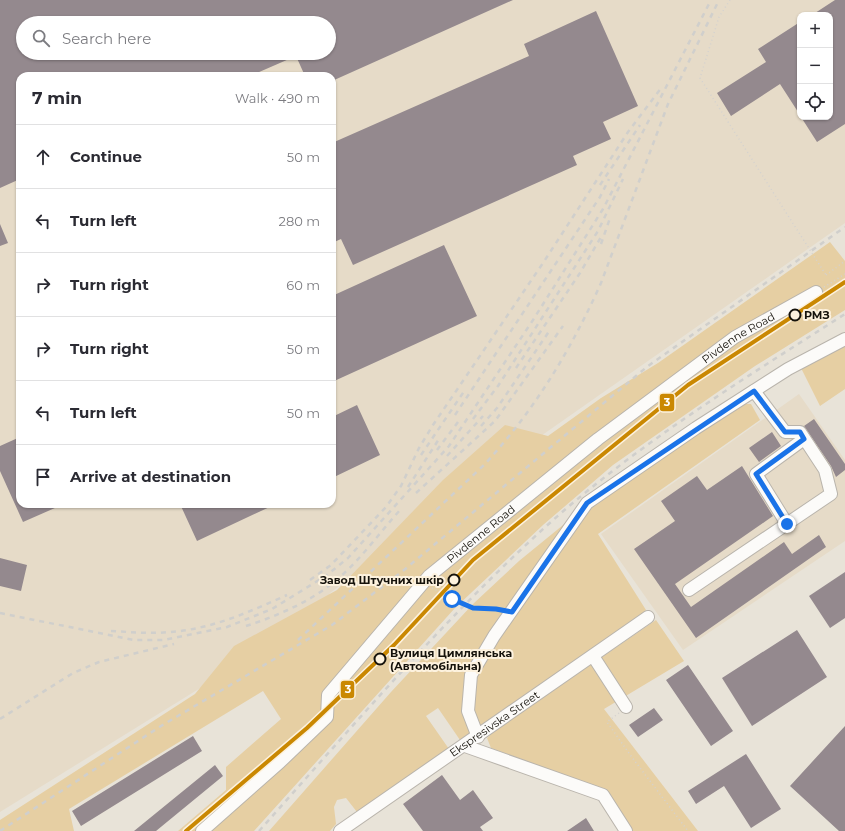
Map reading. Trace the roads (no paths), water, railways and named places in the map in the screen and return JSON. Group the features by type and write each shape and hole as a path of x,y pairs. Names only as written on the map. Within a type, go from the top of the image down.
{"street":[{"name":"Pivdenne Road","path":"202,831 280,762 327,717 328,695 429,576 598,439 735,337 816,292"},
{"path":"478,737 468,711 471,675 494,636 587,503 788,369 845,339"},
{"path":"689,590 831,494 825,470 800,432 785,432 754,391"},
{"path":"787,524 756,474 804,439"},
{"name":"Ekspresivska Street","path":"340,831 478,737 648,617"},
{"path":"593,656 626,707"},
{"path":"465,746 603,795 626,831"}],"railway":[{"path":"0,613 134,640 164,640 227,627 272,609 327,575 348,558 449,446 533,320 603,209 711,0"},
{"path":"298,640 484,465 519,423 550,379 577,332 601,283 668,104 719,0"},
{"path":"310,580 331,565 386,507 401,486 419,448 433,425 543,263 628,132 662,87"},
{"path":"600,185 640,125"},
{"path":"455,415 600,197 609,179"},
{"path":"473,419 498,386 598,231 623,179"},
{"path":"601,244 610,218"},
{"path":"0,831 161,726 332,625 404,570 648,366 845,227"},
{"path":"516,368 580,273 601,237"},
{"path":"259,831 401,672 475,595 552,521 621,464 657,438 694,412 845,314"},
{"path":"416,493 495,421 563,326"},
{"path":"481,426 497,408 550,330"},
{"path":"421,455 465,390"},
{"path":"447,456 483,416"},
{"path":"437,450 461,418"},
{"path":"408,487 439,439"},
{"path":"246,626 293,608 325,589 353,565 401,509"},
{"path":"111,631 163,633 201,627 230,619 287,595"},
{"path":"0,719 73,673 99,662 174,644"}],"place":[{"name":"РМЗ","path":"795,315"},
{"name":"Завод Штучних шкір","path":"454,580"},
{"name":"Вулиця Цимлянська (Автомобільна)","path":"380,659"}]}
